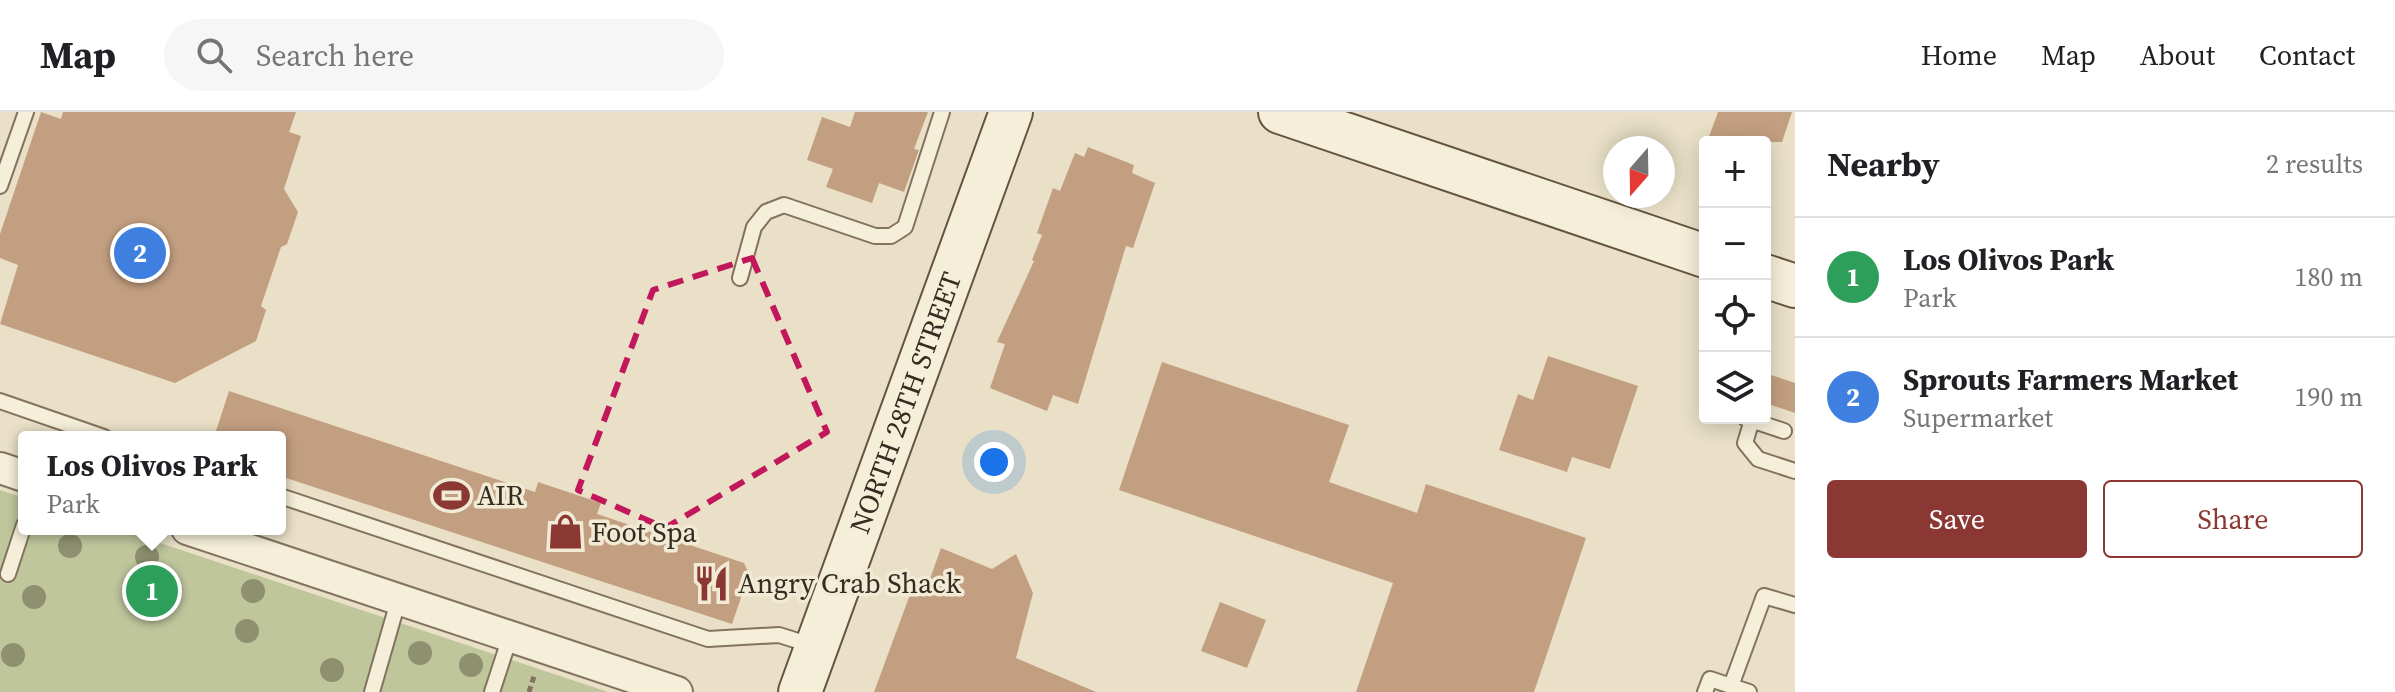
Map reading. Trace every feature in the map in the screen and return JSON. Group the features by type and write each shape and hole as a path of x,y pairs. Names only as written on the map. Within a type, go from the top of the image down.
{"street":[{"name":"NORTH 28TH STREET","path":"800,692 1011,112"},
{"path":"1280,112 1699,254"},
{"path":"1771,279 1795,286"},
{"path":"205,535 677,692"}],"lane":[{"path":"0,186 26,112"},
{"path":"740,278 754,227 766,212 784,205 875,236 891,236 905,227 942,112"},
{"path":"0,401 87,431"},
{"path":"1747,424 1745,443 1758,459 1795,471"},
{"path":"1763,424 1784,431"},
{"path":"286,498 708,639 779,635 817,647"},
{"path":"8,574 21,535"},
{"path":"1731,686 1764,596 1795,605"},
{"path":"372,692 399,598"},
{"path":"492,692 510,637"},
{"path":"1705,692 1710,679 1749,692"}],"path":[{"path":"529,692 536,672"}],"highlighted area":[{"path":"752,258 827,432 665,528 578,490 653,290"}],"green space":[{"path":"0,490 18,496 18,535 136,535 608,692 0,692"}],"building":[{"path":"41,112 61,119 63,112 296,112 289,132 301,136 284,189 298,212 287,244 281,247 261,306 266,310 256,341 175,383 0,324 18,265 0,258 0,234"},
{"path":"855,112 928,112 914,149 919,150 904,192 879,183 872,203 826,187 833,169 807,160 822,117 850,127"},
{"path":"1718,112 1792,112 1782,142 1771,142 1771,136 1709,136"},
{"path":"1088,147 1134,165 1132,173 1155,183 1133,248 1126,246 1078,404 1053,395 1047,411 990,388 1005,344 997,342 1034,261 1042,235 1037,233 1053,188 1060,191 1075,153 1084,157"},
{"path":"1548,356 1638,386 1610,469 1572,457 1567,472 1499,450 1518,394 1533,400"},
{"path":"1162,362 1349,425 1329,482 1417,513 1426,484 1586,538 1534,692 1356,692 1393,583 1119,490"},
{"path":"1771,375 1795,383 1795,413 1771,405"},
{"path":"229,391 535,492 538,482 601,503 597,514 744,563 749,574 732,624 286,478 286,431 216,431"},
{"path":"941,548 992,569 1016,554 1033,593 1016,658 1096,692 874,692 915,581 927,587"},
{"path":"1220,602 1266,620 1247,668 1201,651"}],"place":[{"name":"Sprouts Farmers Market","path":"140,253"},
{"name":"AIR","path":"451,495"},
{"name":"Foot Spa","path":"565,532"},
{"name":"Angry Crab Shack","path":"712,583"},
{"name":"Los Olivos Park","path":"152,591"}]}
